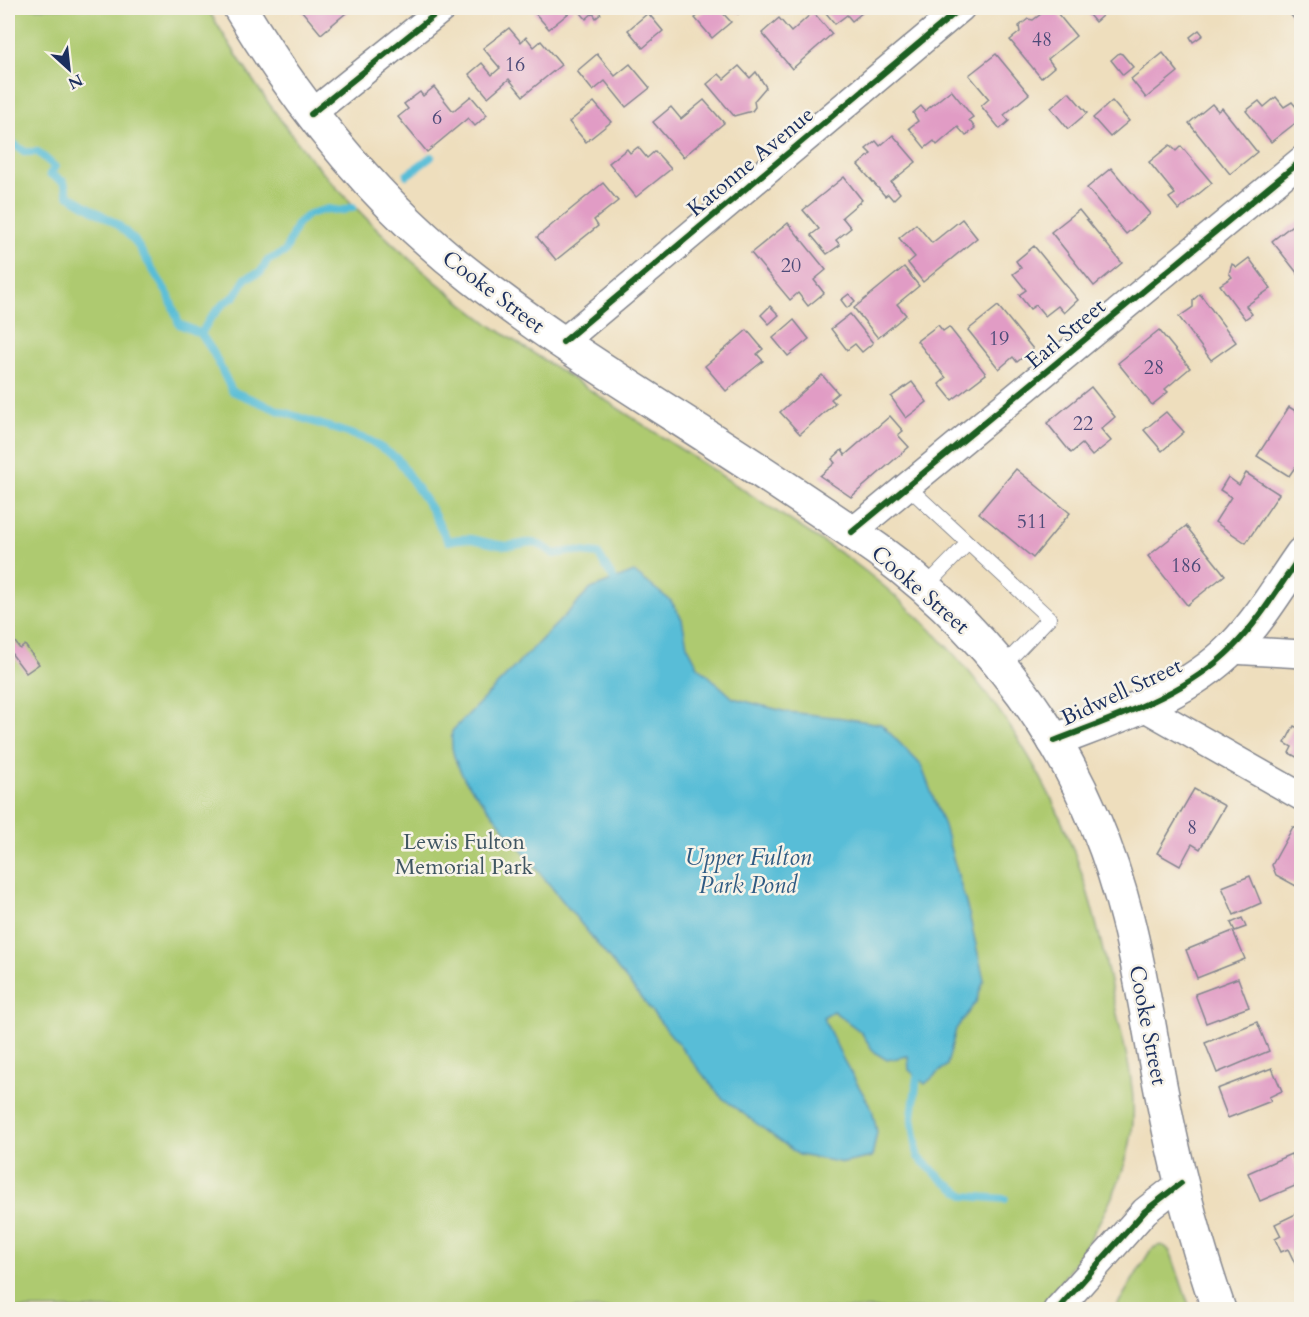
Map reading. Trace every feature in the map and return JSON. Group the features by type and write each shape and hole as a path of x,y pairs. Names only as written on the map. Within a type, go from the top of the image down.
{"main road":[{"name":"Cooke Street","path":"240,8 311,114 369,182 422,236 474,279 562,342 879,551 962,622 1033,708 1054,741 1087,806 1119,888 1134,946 1181,1183 1219,1310"},
{"name":"Bidwell Street","path":"1054,741 1142,706 1194,678 1231,650 1302,554"}],"street":[{"path":"311,114 443,8"},
{"name":"Katonne Avenue","path":"562,342 961,8"},
{"name":"Earl Street","path":"852,532 1302,160"},
{"path":"1231,650 1302,654"},
{"path":"1142,706 1302,797"},
{"path":"1057,1310 1145,1211 1181,1183"}],"lane":[{"path":"908,487 1048,618 1001,668"},
{"path":"924,588 968,543"}],"green space":[{"name":"Lewis Fulton Memorial Park","path":"8,8 207,8 269,104 311,159 375,227 420,268 493,327 848,558 921,619 984,691 1012,729 1037,770 1076,857 1102,946 1129,1066 1133,1098 1132,1131 1128,1154 1110,1202 1069,1271 1038,1309 8,1309"},
{"path":"1161,1245 1171,1253 1190,1309 1115,1309 1150,1251"}],"water":[{"name":"Upper Fulton Park Pond","path":"634,572 671,601 682,619 687,645 698,666 733,698 787,712 881,724 921,765 944,826 969,914 984,980 976,1002 956,1029 947,1065 925,1084 909,1070 908,1056 887,1060 874,1052 861,1032 833,1011 823,1017 844,1061 872,1109 877,1132 872,1157 844,1163 799,1155 721,1097 465,780 456,762 452,731 591,589"}],"building":[{"path":"304,8 352,8 321,34 301,10"},
{"path":"539,8 575,8 549,29 534,12"},
{"path":"577,8 596,8 601,14 596,18 593,13 586,19"},
{"path":"708,8 718,8 731,22 712,38 695,18"},
{"path":"733,8 746,8 738,14"},
{"path":"822,8 868,8 852,21 847,15 835,24"},
{"path":"1049,8 1053,8 1076,36 1048,59 1054,67 1041,78 1010,40 1020,32 1019,26 1028,19 1033,20"},
{"path":"1083,8 1106,8 1103,10 1103,15 1095,22"},
{"path":"1296,8 1302,8 1302,28 1289,13"},
{"path":"813,12 832,34 792,69 762,33 779,18 791,32"},
{"path":"648,13 663,31 643,48 628,30"},
{"path":"509,28 521,42 526,37 534,47 541,41 561,65 523,96 509,79 488,97 469,74 482,63 492,75 500,68 483,48"},
{"path":"1199,30 1203,35 1193,42 1190,37"},
{"path":"1119,53 1133,67 1123,75 1111,60"},
{"path":"1163,53 1178,72 1146,98 1131,79"},
{"path":"597,54 615,76 630,64 650,88 626,107 605,81 593,91 577,71"},
{"path":"996,54 1029,94 1004,115 1009,121 1000,129 981,106 989,99 969,75"},
{"path":"739,66 750,78 756,72 766,87 754,101 755,107 752,111 734,116 707,84 719,74 724,79"},
{"path":"434,87 453,111 471,96 487,115 475,126 468,118 427,152 398,117 408,109 404,104 420,92 423,96"},
{"path":"951,90 973,117 969,120 975,128 966,136 958,127 937,145 934,141 925,148 909,128 918,121 913,113 921,106 925,111"},
{"path":"1069,92 1087,113 1068,129 1051,108"},
{"path":"1276,97 1284,107 1292,102 1302,114 1302,118 1271,142 1246,111 1259,101 1264,107"},
{"path":"704,100 724,123 683,157 653,122 671,107 681,119"},
{"path":"1112,101 1129,121 1110,137 1093,118"},
{"path":"594,102 611,122 586,142 569,122"},
{"path":"1212,104 1218,111 1222,108 1257,152 1230,174 1189,123"},
{"path":"893,135 916,162 891,182 900,193 893,200 888,194 885,196 858,165 871,154 866,149 876,141 880,146"},
{"path":"1170,145 1176,151 1181,146 1212,183 1179,210 1169,198 1175,194 1149,162"},
{"path":"638,147 647,158 655,151 671,169 636,197 609,163 627,149 630,153"},
{"path":"1111,168 1150,214 1126,234 1087,188"},
{"path":"844,177 862,200 842,217 851,228 836,240 840,245 827,254 811,235 819,229 803,210"},
{"path":"603,183 618,201 594,220 598,226 556,260 537,237"},
{"path":"1079,210 1122,263 1094,286 1051,232"},
{"path":"962,219 977,238 923,282 908,263 915,257 899,238 916,224 932,243"},
{"path":"1300,219 1302,222 1302,279 1272,241"},
{"path":"788,223 826,270 814,280 824,293 808,306 798,293 790,300 751,253"},
{"path":"1034,246 1078,300 1064,313 1058,306 1045,316 1036,305 1030,309 1019,295 1026,290 1013,274 1021,268 1016,261"},
{"path":"1249,258 1271,288 1246,306 1252,314 1245,319 1220,285 1232,277 1229,273 1232,264 1237,267"},
{"path":"904,267 919,286 897,304 906,315 878,338 854,308"},
{"path":"849,294 855,301 847,308 841,300"},
{"path":"1200,294 1236,342 1211,360 1179,317 1193,307 1193,300"},
{"path":"770,306 779,315 769,324 761,315"},
{"path":"998,306 1033,349 1017,362 1013,357 999,369 968,330"},
{"path":"850,314 873,343 862,352 855,344 847,350 831,329"},
{"path":"794,320 809,339 788,356 773,338"},
{"path":"938,325 943,331 949,327 986,374 952,400 939,384 946,378 917,341"},
{"path":"747,330 763,349 757,354 763,361 726,391 705,366"},
{"path":"1159,330 1190,368 1165,389 1168,392 1152,405 1118,363"},
{"path":"822,375 838,393 831,399 835,403 800,434 780,412"},
{"path":"912,382 927,402 906,418 891,397"},
{"path":"1091,387 1115,417 1101,429 1111,441 1092,456 1082,444 1071,453 1047,423"},
{"path":"1289,407 1302,415 1302,457 1289,476 1257,456"},
{"path":"1166,412 1184,432 1162,451 1144,430"},
{"path":"890,416 903,431 898,435 909,447 851,497 820,476 835,463 832,459 842,450 845,455"},
{"path":"1016,469 1070,513 1033,558 979,513"},
{"path":"1246,473 1279,494 1246,543 1215,522 1231,497 1220,490 1228,477 1239,485"},
{"path":"1186,526 1225,575 1187,605 1148,556"},
{"path":"8,632 20,649 25,645 39,664 26,673 11,653 8,656"},
{"path":"1302,725 1302,760 1289,753 1292,747 1285,743 1294,726 1300,729"},
{"path":"1194,789 1225,806 1200,849 1192,844 1180,866 1157,853"},
{"path":"1293,827 1302,832 1302,880 1300,879 1296,886 1276,875 1272,865"},
{"path":"1250,876 1261,903 1234,915 1222,887"},
{"path":"1242,918 1246,927 1235,931 1231,923"},
{"path":"1233,931 1245,959 1197,978 1186,950"},
{"path":"1238,978 1249,1007 1206,1023 1195,994"},
{"path":"1257,1022 1269,1051 1217,1073 1205,1043"},
{"path":"1272,1068 1282,1091 1269,1097 1271,1101 1228,1118 1217,1089"},
{"path":"1291,1154 1302,1183 1260,1201 1248,1173"},
{"path":"1302,1211 1302,1278 1288,1249 1281,1252 1275,1239 1281,1236 1275,1224"}],"waterway":[{"path":"8,140 25,152 38,152 55,167 50,174 64,182 68,195 117,224 135,241 169,296 179,324 201,334 213,352 232,391 280,411 369,440 397,458 431,509 448,541 469,539 508,546 531,543 554,554 573,551 598,554 614,580"},
{"path":"407,175 431,157"},
{"path":"201,334 209,320 224,303 235,296 246,278 261,272 267,261 285,252 297,224 309,214 328,209 341,211 353,207"},
{"path":"917,1078 912,1117 918,1157 945,1182 966,1196 1005,1199"}],"cycle path":[{"path":"311,114 443,8"},
{"path":"563,342 961,8"},
{"path":"852,532 1302,160"},
{"path":"1054,741 1172,692 1214,664 1252,625 1302,554"},
{"path":"1057,1310 1145,1211 1181,1183"}]}
